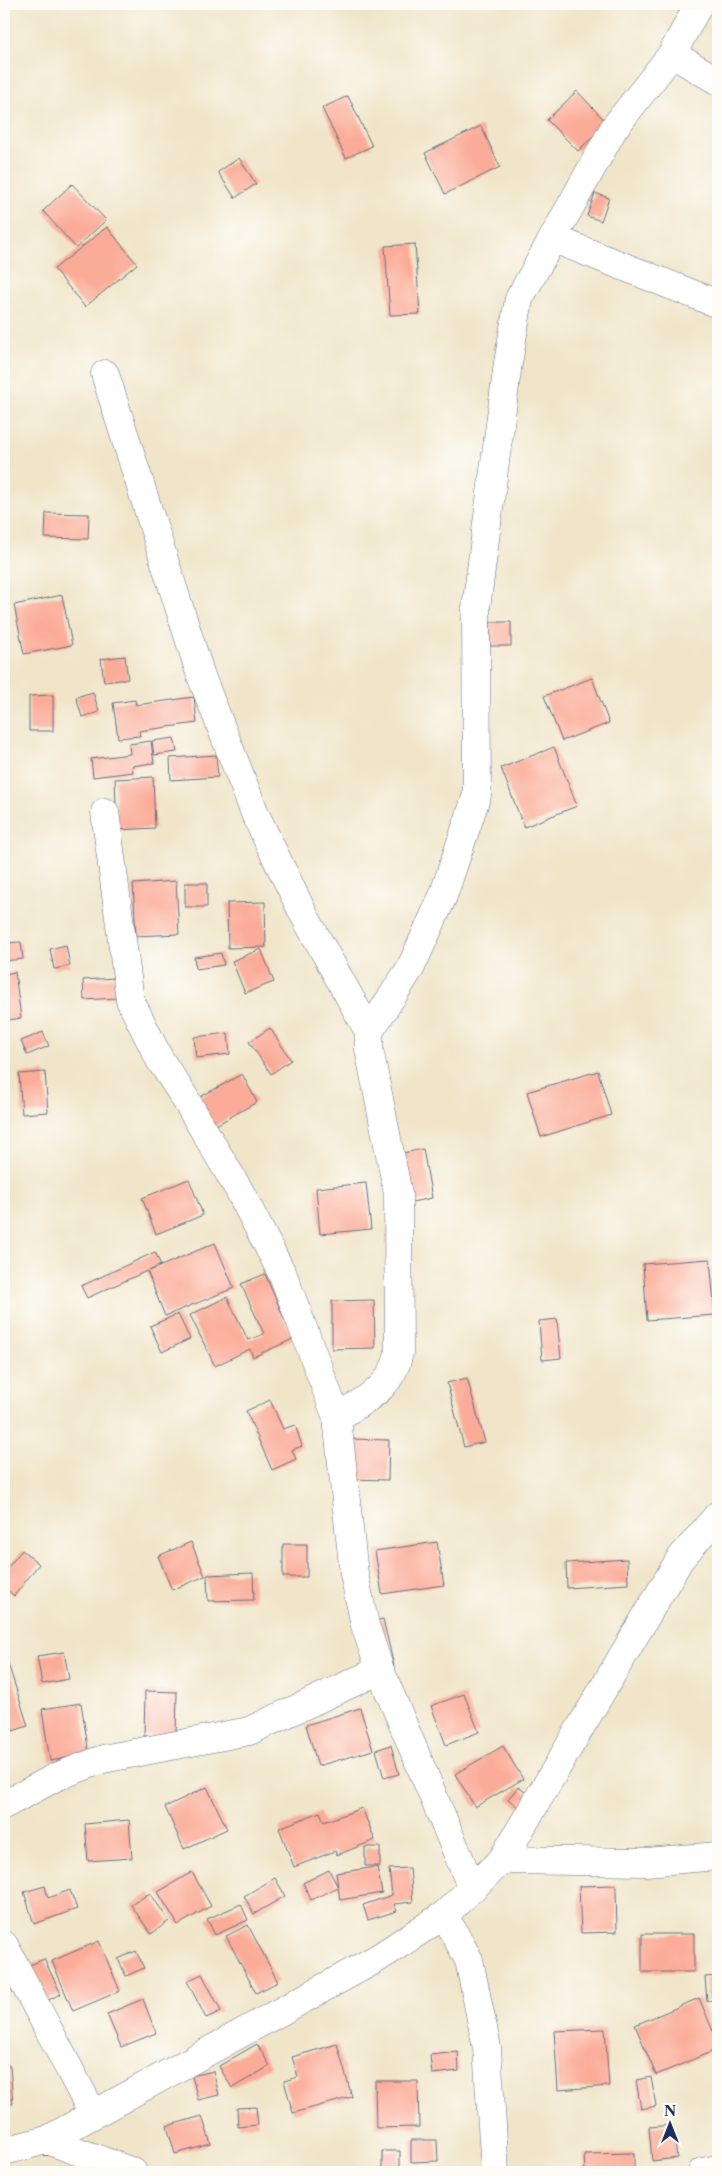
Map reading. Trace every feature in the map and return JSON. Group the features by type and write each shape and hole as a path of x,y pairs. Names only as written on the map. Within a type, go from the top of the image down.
{"street":[{"path":"368,1032 411,967 443,896 477,795 476,608 507,372 519,299 554,239 575,195 614,128 672,54 699,4"},
{"path":"672,54 718,81"},
{"path":"554,239 718,304"},
{"path":"105,374 201,676 249,799 304,915 368,1032 369,1049 398,1194 400,1353 396,1369 387,1384 337,1418"},
{"path":"105,812 130,1000 160,1060 184,1095 239,1190 283,1275 337,1418 354,1574 366,1625 380,1670 472,1888"},
{"path":"4,2152 47,2140 378,1958 444,1915 502,1860 680,1559 718,1515"},
{"path":"4,1805 56,1777 103,1759 249,1731 380,1670"},
{"path":"502,1860 646,1862 718,1856"},
{"path":"444,1915 469,1960 487,2048 495,2172"},
{"path":"4,1945 93,2114"},
{"path":"47,2140 133,2172"},
{"path":"702,2172 718,2169"}],"building":[{"path":"577,91 607,123 578,151 547,120"},
{"path":"348,96 372,146 346,158 322,108"},
{"path":"481,126 500,167 445,194 425,153"},
{"path":"239,158 256,184 235,198 218,172"},
{"path":"72,184 106,220 76,248 43,211"},
{"path":"595,193 609,198 601,221 587,216"},
{"path":"107,227 137,264 85,307 54,269"},
{"path":"415,244 420,314 390,315 385,246"},
{"path":"46,513 89,514 88,539 45,538"},
{"path":"62,595 72,645 24,654 14,605"},
{"path":"490,622 511,622 511,646 490,646"},
{"path":"125,656 128,679 104,682 101,659"},
{"path":"592,678 609,723 562,741 544,696"},
{"path":"93,692 99,712 82,717 76,697"},
{"path":"53,695 53,731 29,731 29,696"},
{"path":"194,697 197,723 139,731 140,736 118,738 113,703 135,700 136,705"},
{"path":"174,738 177,752 154,755 152,741"},
{"path":"151,741 154,763 132,766 133,772 93,777 91,759 130,754 129,744"},
{"path":"554,747 577,806 524,827 501,768"},
{"path":"216,755 218,777 171,780 170,758"},
{"path":"153,777 155,828 117,830 115,779"},
{"path":"176,881 179,934 136,936 133,884"},
{"path":"185,883 207,883 207,907 185,907"},
{"path":"265,902 266,947 228,948 227,903"},
{"path":"21,942 23,959 4,961 4,943"},
{"path":"66,945 70,966 54,969 50,949"},
{"path":"261,949 274,982 245,993 232,961"},
{"path":"221,953 224,965 196,969 194,957"},
{"path":"15,972 21,1018 4,1021 4,974"},
{"path":"115,978 116,998 84,1000 83,980"},
{"path":"270,1028 291,1060 271,1074 249,1042"},
{"path":"43,1032 49,1046 27,1055 21,1041"},
{"path":"228,1033 230,1054 196,1058 194,1037"},
{"path":"598,1071 611,1115 541,1137 527,1092"},
{"path":"45,1072 48,1112 22,1114 19,1074"},
{"path":"242,1074 257,1102 209,1129 193,1101"},
{"path":"423,1149 432,1198 407,1203 398,1154"},
{"path":"189,1179 203,1215 156,1234 142,1198"},
{"path":"366,1183 371,1229 320,1234 316,1188"},
{"path":"215,1243 234,1288 165,1316 147,1271 87,1298 81,1286 155,1252 161,1265 149,1271"},
{"path":"710,1259 715,1315 647,1320 643,1264"},
{"path":"265,1274 293,1339 253,1357 250,1349 215,1366 190,1315 227,1297 248,1340 264,1334 241,1284"},
{"path":"374,1300 375,1348 332,1349 332,1301"},
{"path":"178,1314 190,1339 162,1352 150,1326"},
{"path":"557,1319 561,1358 542,1360 539,1321"},
{"path":"467,1378 485,1442 464,1447 447,1383"},
{"path":"270,1400 283,1429 295,1425 302,1446 292,1450 296,1459 272,1470 246,1411"},
{"path":"348,1439 389,1440 388,1480 347,1479"},
{"path":"191,1542 205,1576 172,1590 158,1556"},
{"path":"437,1542 444,1585 382,1594 375,1551"},
{"path":"283,1544 307,1544 307,1577 283,1577"},
{"path":"22,1550 39,1564 14,1596 4,1587 4,1572"},
{"path":"627,1559 628,1584 567,1588 566,1563"},
{"path":"253,1573 254,1600 208,1601 207,1575"},
{"path":"383,1619 394,1666 380,1670 368,1623"},
{"path":"4,1651 28,1726 4,1734"},
{"path":"64,1652 69,1679 42,1684 37,1656"},
{"path":"145,1691 177,1692 176,1736 144,1736"},
{"path":"464,1694 479,1732 446,1745 431,1706"},
{"path":"81,1703 89,1754 50,1761 42,1709"},
{"path":"360,1708 373,1750 318,1766 306,1725"},
{"path":"391,1745 399,1774 384,1778 376,1750"},
{"path":"503,1746 523,1779 475,1807 455,1774"},
{"path":"207,1787 227,1829 184,1849 165,1807"},
{"path":"518,1787 529,1795 519,1808 508,1799"},
{"path":"362,1808 375,1840 337,1855 335,1851 294,1867 279,1828 320,1812 324,1822"},
{"path":"129,1820 132,1858 88,1861 85,1824"},
{"path":"365,1847 380,1847 380,1866 365,1866"},
{"path":"377,1867 382,1893 340,1900 336,1873"},
{"path":"410,1868 413,1902 394,1904 397,1911 368,1920 363,1905 392,1895 389,1869"},
{"path":"329,1870 338,1887 311,1900 303,1883"},
{"path":"192,1872 211,1906 178,1925 158,1892"},
{"path":"275,1878 285,1896 254,1914 244,1896"},
{"path":"616,1885 617,1932 581,1933 579,1886"},
{"path":"45,1886 48,1898 70,1890 77,1909 34,1924 24,1892"},
{"path":"150,1893 169,1921 151,1934 131,1905"},
{"path":"241,1904 248,1920 215,1935 207,1919"},
{"path":"248,1925 278,1982 256,1993 226,1936"},
{"path":"642,1934 694,1934 694,1972 642,1972"},
{"path":"99,1941 120,1991 73,2011 52,1961"},
{"path":"136,1951 144,1968 126,1976 118,1959"},
{"path":"44,1959 61,1994 40,2004 23,1968"},
{"path":"202,1974 221,2011 206,2018 187,1981"},
{"path":"718,1976 718,2000 707,2001 705,1977"},
{"path":"699,1998 718,2043 718,2049 656,2075 635,2025"},
{"path":"143,1999 156,2033 121,2047 107,2014"},
{"path":"605,2029 609,2086 558,2090 554,2031"},
{"path":"257,2044 270,2066 232,2088 219,2066"},
{"path":"337,2044 352,2097 293,2113 284,2081 298,2077 292,2057"},
{"path":"458,2052 459,2071 432,2074 430,2055"},
{"path":"4,2066 10,2066 13,2104 4,2104"},
{"path":"213,2071 219,2095 198,2100 192,2076"},
{"path":"651,2077 656,2106 641,2109 636,2080"},
{"path":"375,2081 418,2081 419,2127 376,2128"},
{"path":"256,2107 258,2125 238,2127 237,2108"},
{"path":"202,2116 211,2144 175,2154 167,2126"},
{"path":"673,2125 677,2158 652,2161 649,2127"},
{"path":"411,2140 437,2140 438,2161 411,2162"},
{"path":"382,2151 400,2151 400,2172 382,2172"},
{"path":"634,2153 634,2172 585,2172 584,2154"}]}
